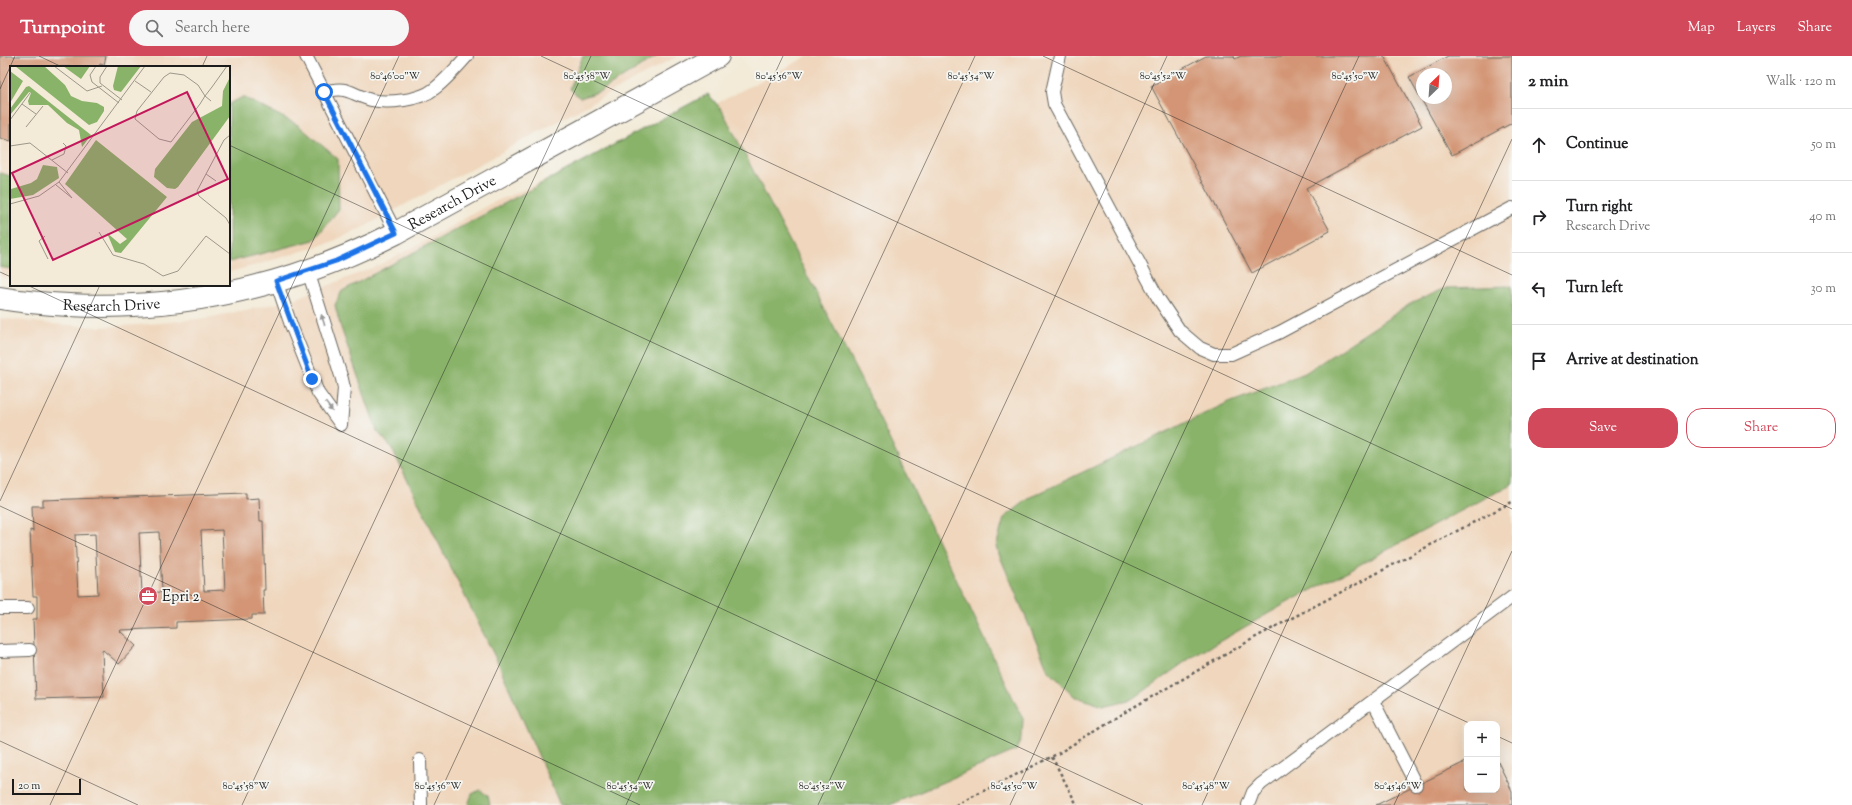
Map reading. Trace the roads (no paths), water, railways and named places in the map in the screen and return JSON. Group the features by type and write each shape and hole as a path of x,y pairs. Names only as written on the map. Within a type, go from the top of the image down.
{"street":[{"name":"Research Drive","path":"0,298 75,306 143,305 211,297 276,281 308,271 364,249 396,233 718,56"}],"lane":[{"path":"306,56 396,233"},
{"path":"324,92 342,89 383,102 401,101 425,95 434,90 467,56"},
{"path":"1060,56 1052,92 1054,104 1158,298 1180,331 1200,348 1214,354 1231,354 1280,332 1512,208"},
{"path":"276,281 291,325 318,393 341,425 344,388 308,271"},
{"path":"1248,805 1253,792 1261,784 1512,597"},
{"path":"0,608 28,608"},
{"path":"0,651 30,650"},
{"path":"1373,701 1416,785"},
{"path":"420,760 421,805"}],"place":[{"name":"Epri 2","path":"148,596"}]}
